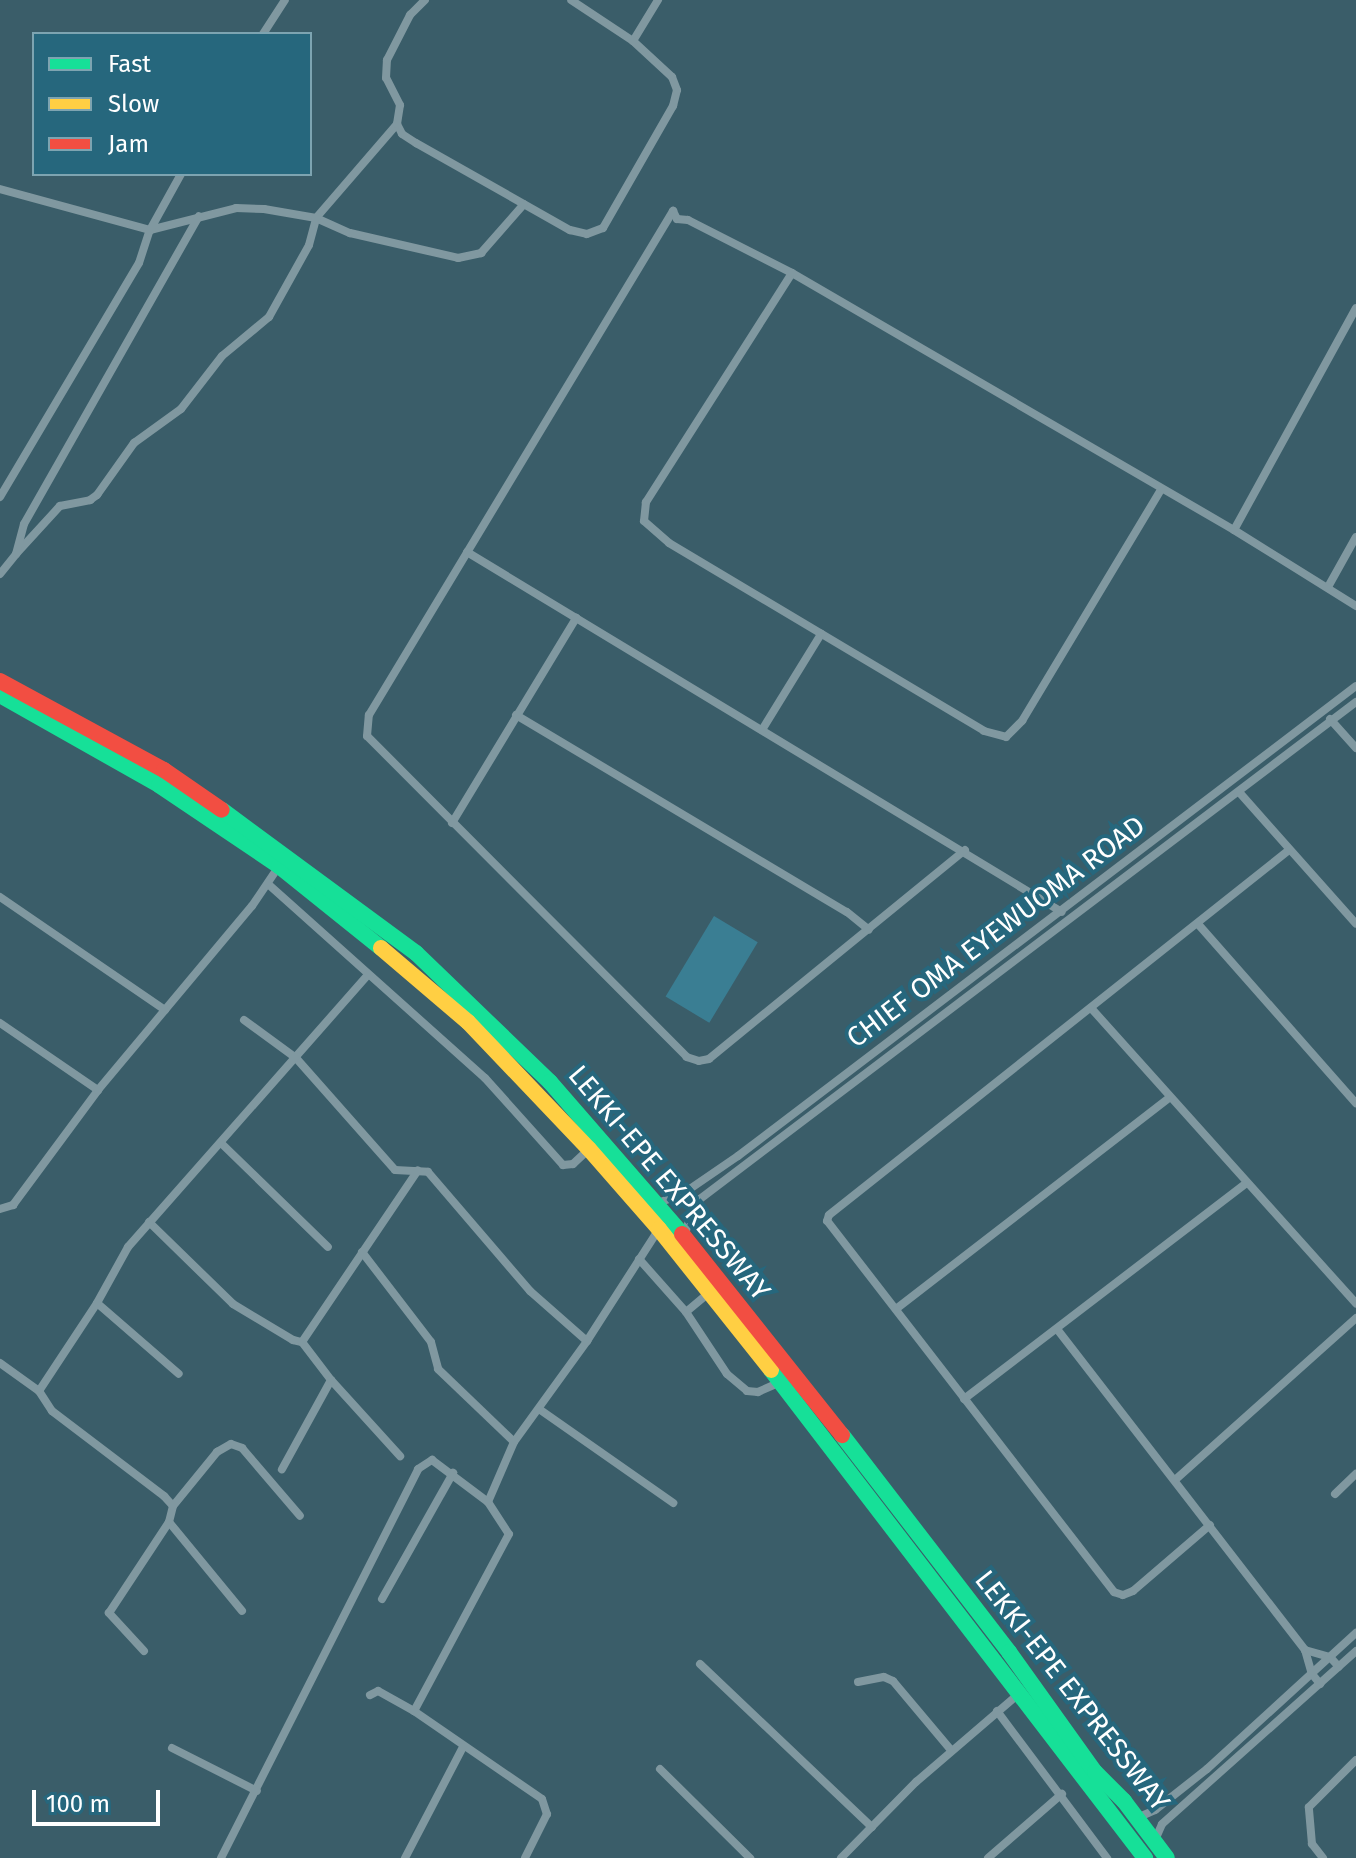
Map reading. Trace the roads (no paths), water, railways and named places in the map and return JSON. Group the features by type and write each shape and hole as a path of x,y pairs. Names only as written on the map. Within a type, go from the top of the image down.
{"highway":[{"name":"LEKKI-EPE EXPRESSWAY","path":"0,681 164,770 284,852 416,953 550,1082 684,1237 1145,1858"},
{"name":"LEKKI-EPE EXPRESSWAY","path":"0,695 159,785 279,866 468,1022 589,1149 659,1229 780,1382 1009,1652 1095,1772 1167,1858"}],"street":[{"path":"264,32 285,0"},
{"path":"0,574 60,506 90,500 97,495 134,443 181,409 222,356 267,320 309,245 316,218 397,124 400,105 386,78 387,60 410,15 425,0"},
{"path":"397,124 402,134 416,143 570,230 587,234 603,228 673,106 677,90 672,77 633,41 571,0"},
{"path":"633,41 658,0"},
{"path":"0,497 139,263 150,230 180,176"},
{"path":"0,189 150,230 236,208 316,218 350,233 426,253 472,258 481,253 524,204"},
{"path":"965,850 709,1059 699,1061 687,1057 367,736 366,725 673,211 677,219 688,220 792,273 1234,530 1356,606"},
{"path":"16,554 24,524 200,215"},
{"path":"792,273 646,502 644,521 669,543 984,731 1006,737 1022,721 1161,490"},
{"path":"1234,530 1356,308"},
{"path":"1328,587 1356,537"},
{"path":"467,552 965,850 1061,911 1068,920"},
{"path":"452,823 576,618"},
{"path":"762,730 821,634"},
{"name":"CHIEF OMA EYEWUOMA ROAD","path":"657,1203 681,1195 738,1156 1356,686"},
{"name":"CHIEF OMA EYEWUOMA ROAD","path":"684,1237 693,1208 700,1199 1356,702"},
{"path":"1324,712 1356,748"},
{"path":"516,715 847,912 869,930"},
{"path":"1239,792 1356,924"},
{"path":"1210,1525 1133,1591 1123,1595 1114,1592 896,1309 831,1230 829,1215 1289,850"},
{"path":"0,1209 13,1205 98,1090 268,884 279,866"},
{"path":"268,884 485,1078 563,1165 573,1164 589,1149"},
{"path":"0,897 165,1010"},
{"path":"303,915 317,897"},
{"path":"1198,924 1356,1103"},
{"path":"39,1391 97,1303 128,1247 368,975"},
{"path":"1091,1008 1356,1303"},
{"path":"244,1020 296,1058 395,1170 428,1172 510,1269 557,1317 587,1341"},
{"path":"0,1023 98,1090"},
{"path":"896,1309 1170,1097"},
{"path":"221,1143 328,1247"},
{"path":"302,1342 418,1170"},
{"path":"964,1399 1247,1183"},
{"path":"149,1222 233,1304 293,1340 302,1342 331,1380 400,1456"},
{"path":"488,1502 514,1442 587,1341 659,1229"},
{"path":"362,1252 431,1342 438,1369 514,1442"},
{"path":"639,1259 686,1312 727,1374 747,1391 758,1392 780,1382"},
{"path":"686,1312 710,1292"},
{"path":"97,1303 179,1374"},
{"path":"1175,1480 1356,1318"},
{"path":"1057,1329 1305,1650 1312,1674 1320,1684"},
{"path":"0,1363 39,1391 52,1411 173,1506"},
{"path":"282,1469 331,1380"},
{"path":"539,1409 673,1503"},
{"path":"144,1651 109,1613 169,1522 173,1506 217,1452 231,1444 242,1448 300,1516"},
{"path":"221,1858 418,1469 432,1460 488,1502 509,1534 414,1711"},
{"path":"382,1599 453,1473"},
{"path":"1335,1494 1356,1474"},
{"path":"169,1522 242,1611"},
{"path":"1136,1818 1155,1810 1207,1769 1356,1633"},
{"path":"1305,1650 1330,1657 1339,1667"},
{"path":"1154,1841 1162,1824 1356,1651"},
{"path":"700,1664 872,1827"},
{"path":"858,1682 884,1677 893,1681 951,1750"},
{"path":"370,1695 378,1691 414,1711 542,1799 547,1814 525,1858"},
{"path":"841,1858 951,1750 1021,1693"},
{"path":"997,1711 1107,1858"},
{"path":"405,1858 463,1747"},
{"path":"172,1748 257,1791"},
{"path":"1323,1858 1312,1844 1309,1807 1356,1760"},
{"path":"660,1769 750,1858"},
{"path":"988,1858 1062,1794"}]}
